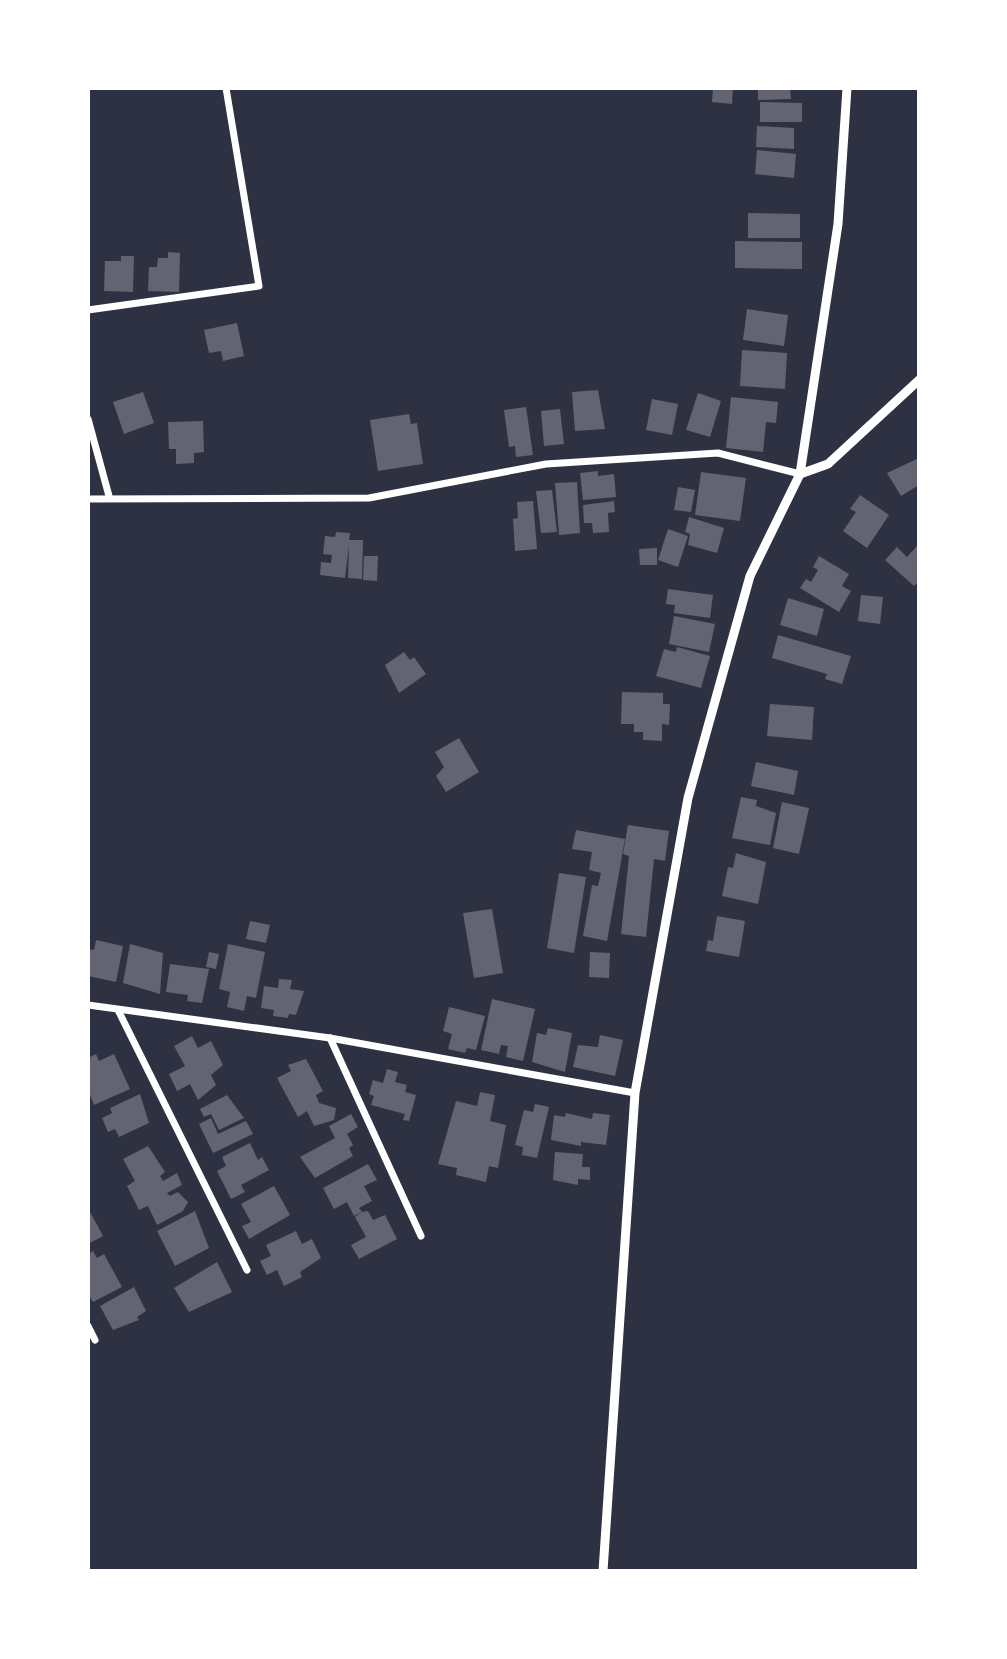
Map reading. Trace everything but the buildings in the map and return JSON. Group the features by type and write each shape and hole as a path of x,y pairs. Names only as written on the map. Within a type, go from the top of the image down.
{"street":[{"path":"88,310 259,286 226,88"},
{"path":"603,1571 635,1093 688,798 750,576 800,474 838,224 847,88"},
{"path":"88,499 109,496 369,498 546,464 718,453 800,474 828,464 919,380"},
{"path":"88,419 109,496"},
{"path":"88,1005 119,1012 330,1038 635,1093"},
{"path":"119,1012 247,1270"},
{"path":"330,1038 421,1236"},
{"path":"88,1326 95,1340"}]}
